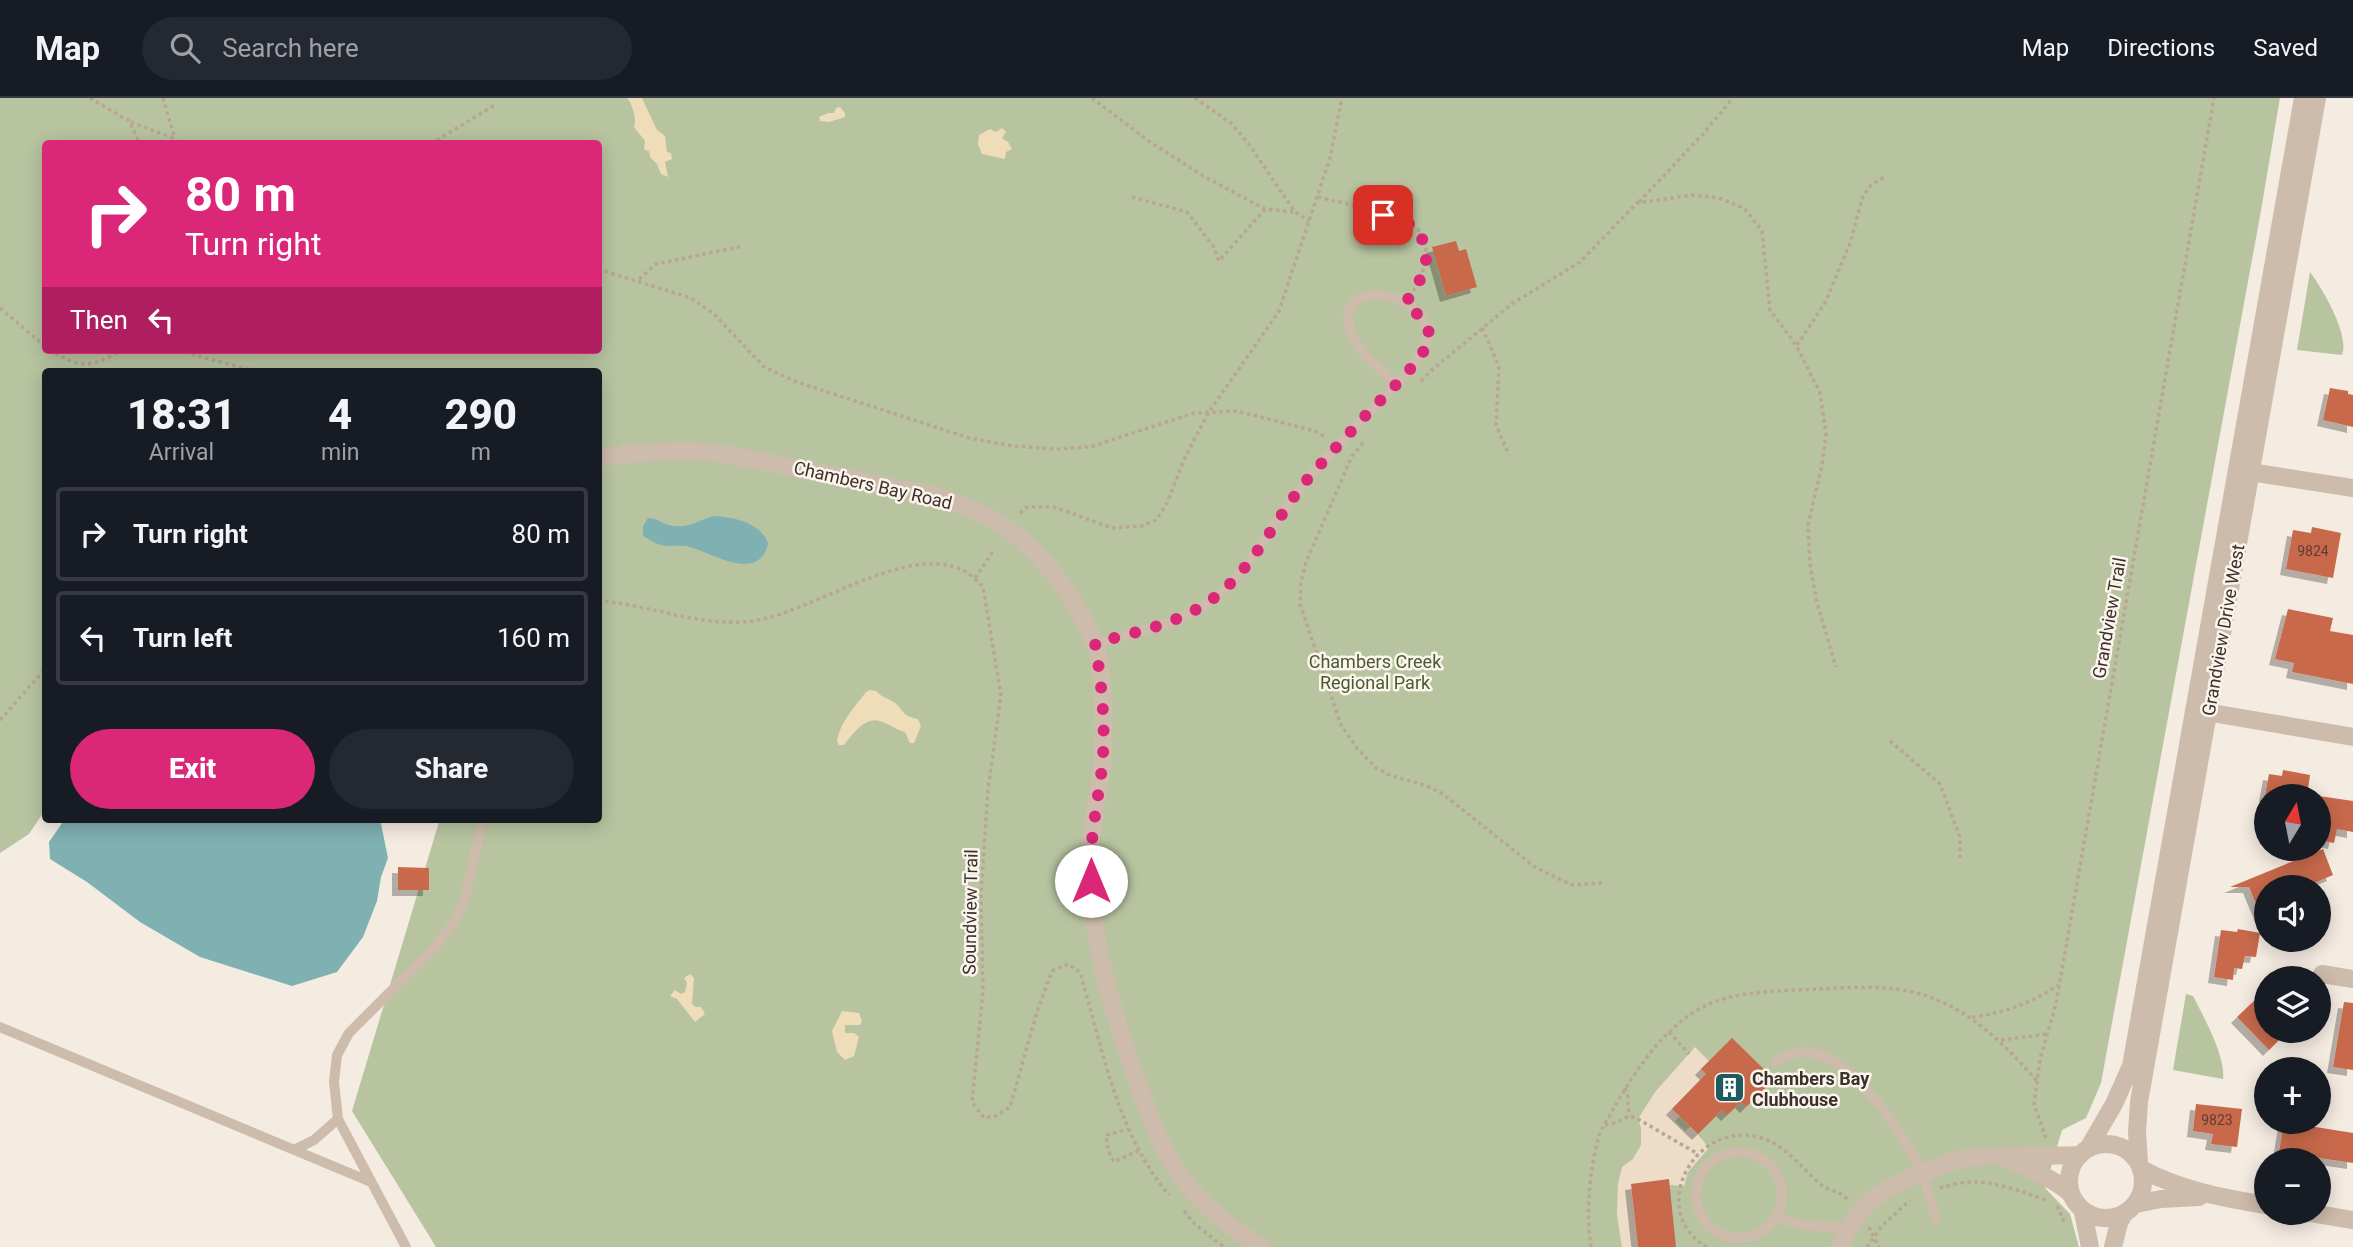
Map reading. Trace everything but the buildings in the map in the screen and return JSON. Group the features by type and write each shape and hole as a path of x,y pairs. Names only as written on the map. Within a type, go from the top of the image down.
{"street":[{"name":"Grandview Drive West","path":"2244,471 2303,98"},
{"name":"Grandview Drive West","path":"2085,1151 2115,1104 2131,1066 2317,98"},
{"name":"Chambers Bay Road","path":"602,458 646,451 692,450 896,487 964,506 994,520 1033,550 1049,569 1077,610 1095,643 1104,713 1102,766 1090,856 1091,906 1113,1010 1153,1126 1188,1186 1245,1237 1262,1247"},
{"path":"2244,471 2353,488"},
{"name":"Grandview Drive West","path":"2140,1166 2137,1132 2139,1101 2201,711"},
{"path":"2201,711 2353,737"},
{"path":"2331,975 2353,979"},
{"path":"2070,1194 2068,1177 2074,1161 2085,1151 2101,1144 2117,1145 2129,1152 2140,1166 2172,1185 2213,1197 2254,1203"},
{"path":"1840,1247 1847,1228 1876,1196 1921,1172 1957,1159 2085,1151"},
{"path":"2005,1157 2057,1182 2070,1194 2083,1212 2090,1247"},
{"path":"2113,1247 2119,1223 2143,1185 2140,1166"},
{"path":"2083,1212 2093,1217 2108,1219 2161,1199 2213,1197"},
{"path":"2331,1216 2353,1220"}],"lane":[{"path":"1095,643 1162,625 1205,604 1215,596 1242,571 1302,487 1339,445 1396,384 1418,359 1429,340 1425,322 1405,304 1387,294 1369,294 1356,302 1349,314 1350,332 1355,341 1396,384"},
{"path":"406,1247 338,1119 334,1082 337,1055 349,1032 432,950 454,922 464,901 481,823"},
{"path":"0,1027 372,1182"},
{"path":"1775,1061 1806,1051 1825,1056 1851,1073 1885,1114 1921,1172 1936,1220"},
{"path":"296,1149 314,1140 338,1119"},
{"path":"1743,1151 1763,1159 1777,1175 1782,1189 1782,1203 1776,1217 1767,1228 1755,1235 1727,1237 1714,1231 1700,1215 1695,1195 1704,1168 1715,1158 1728,1152 1743,1151"},
{"path":"1776,1217 1800,1225 1847,1228"}],"path":[{"path":"90,98 129,121 175,139"},
{"path":"163,98 175,139"},
{"path":"1092,98 1150,142 1205,177 1265,209 1295,212"},
{"path":"1195,98 1231,123 1248,143 1295,212 1309,221"},
{"path":"1020,513 1027,507 1054,507 1112,528 1142,526 1156,520 1167,503 1186,455 1209,412 1279,311 1335,139 1342,98"},
{"path":"1415,388 1433,369 1513,303 1580,262 1703,135 1733,98"},
{"name":"Grandview Trail","path":"2047,1141 2035,1104 2040,1059 2059,985 2214,98"},
{"path":"438,140 495,105"},
{"path":"129,121 138,140"},
{"path":"1796,345 1825,303 1850,243 1863,196 1872,184 1885,177"},
{"path":"1637,203 1693,195 1719,198 1744,208 1762,231 1770,310 1796,345 1820,393 1826,435 1822,466 1808,525 1810,564 1817,604 1836,667"},
{"path":"1132,197 1187,212 1213,246 1219,261 1265,209"},
{"path":"1317,197 1404,220 1420,232 1427,255 1423,275 1405,304"},
{"path":"639,279 656,264 743,246"},
{"path":"602,269 691,298 714,314 764,367 797,382 969,438 1024,447 1090,447 1194,414 1237,411 1315,430 1352,456"},
{"path":"0,308 42,345"},
{"path":"1482,328 1499,366 1496,425 1508,455"},
{"path":"57,354 75,363 98,364 115,354"},
{"path":"191,354 244,368"},
{"path":"1370,436 1352,456 1306,562 1301,582 1300,604 1341,725 1375,767 1389,775 1427,786 1443,794 1536,867 1573,885 1602,883"},
{"path":"602,602 727,623 754,621 785,613 909,566 934,564 959,568 975,578 994,550"},
{"name":"Soundview Trail","path":"975,578 984,587 1000,695 988,790 981,895 984,990 972,1102 984,1118 996,1116 1010,1107 1037,1012 1052,971 1068,964 1080,972 1112,1083 1130,1129 1140,1150 1170,1196"},
{"path":"0,720 42,673"},
{"path":"1890,741 1940,784 1960,837 1961,858"},
{"path":"1970,1017 2008,1011 2029,1003 2059,985"},
{"path":"1669,1032 1689,1054"},
{"path":"1999,1040 2047,1034"},
{"path":"1625,1088 1629,1116"},
{"path":"1605,1125 1629,1116 1698,1154"},
{"path":"1130,1129 1106,1135 1108,1150 1114,1162 1140,1150"},
{"path":"1707,1247 1686,1228 1680,1210 1679,1186 1687,1167 1706,1144 1743,1134 1763,1138 1782,1148 1823,1186 1843,1195 1861,1211 1878,1247"},
{"path":"1867,1247 1881,1226 1913,1197 1972,1181 2035,1196 2057,1206 2065,1224"},
{"path":"1178,1205 1195,1224 1224,1247"}],"green space":[{"name":"Chambers Creek Regional Park","path":"0,98 2280,98 2101,1083 2086,1118 2062,1130 2045,1188 2070,1214 2079,1247 436,1247 352,1111 439,823 602,823 602,368 42,368 42,814 29,834 0,853"},
{"path":"2310,272 2339,324 2342,355 2297,350"},
{"path":"2186,994 2193,996 2213,1036 2221,1059 2223,1079 2173,1070"}],"sand":[{"path":"627,98 642,98 657,130 665,136 667,152 671,153 672,159 665,162 668,177 661,174 649,151 644,150 645,141 634,127 634,111"},
{"path":"840,107 845,117 829,122 820,121 819,117 834,113 836,108"},
{"path":"1002,128 1006,132 1002,138 1012,149 1006,152 1005,159 982,154 978,144 979,135 990,129 996,132"},
{"path":"870,690 893,701 906,715 918,719 921,726 914,743 910,743 905,732 874,720 864,724 844,745 839,745 837,742 844,722"},
{"path":"690,974 694,978 692,1004 701,1007 705,1014 695,1022 677,999 670,996 675,990 681,994 685,992 687,983 684,978"},
{"path":"842,1011 859,1013 862,1021 860,1025 845,1025 845,1033 854,1033 859,1037 854,1056 845,1060 837,1052 832,1031"}],"shaded area":[{"path":"1695,1047 1709,1061 1706,1074 1672,1109 1680,1116 1675,1121 1685,1131 1691,1126 1709,1148 1688,1172 1684,1186 1669,1185 1638,1247 1622,1247 1617,1215 1618,1184 1622,1167 1633,1159 1641,1145 1638,1119 1655,1092"}],"water":[{"path":"714,516 754,526 768,544 763,556 755,562 735,563 690,547 654,543 643,536 643,526 648,518 681,526"},
{"path":"62,823 381,823 388,858 377,901 363,937 337,972 292,986 200,957 140,922 87,882 50,859 49,842"}],"place":[{"name":"Chambers Bay Clubhouse","path":"1729,1088"}],"route":[{"path":"1091,881 1090,856 1102,766 1104,713 1095,643 1162,625 1188,614 1225,588 1242,571 1311,475 1418,359 1429,340 1425,322 1405,304 1423,275 1427,255 1420,232 1404,220 1383,215"}]}
